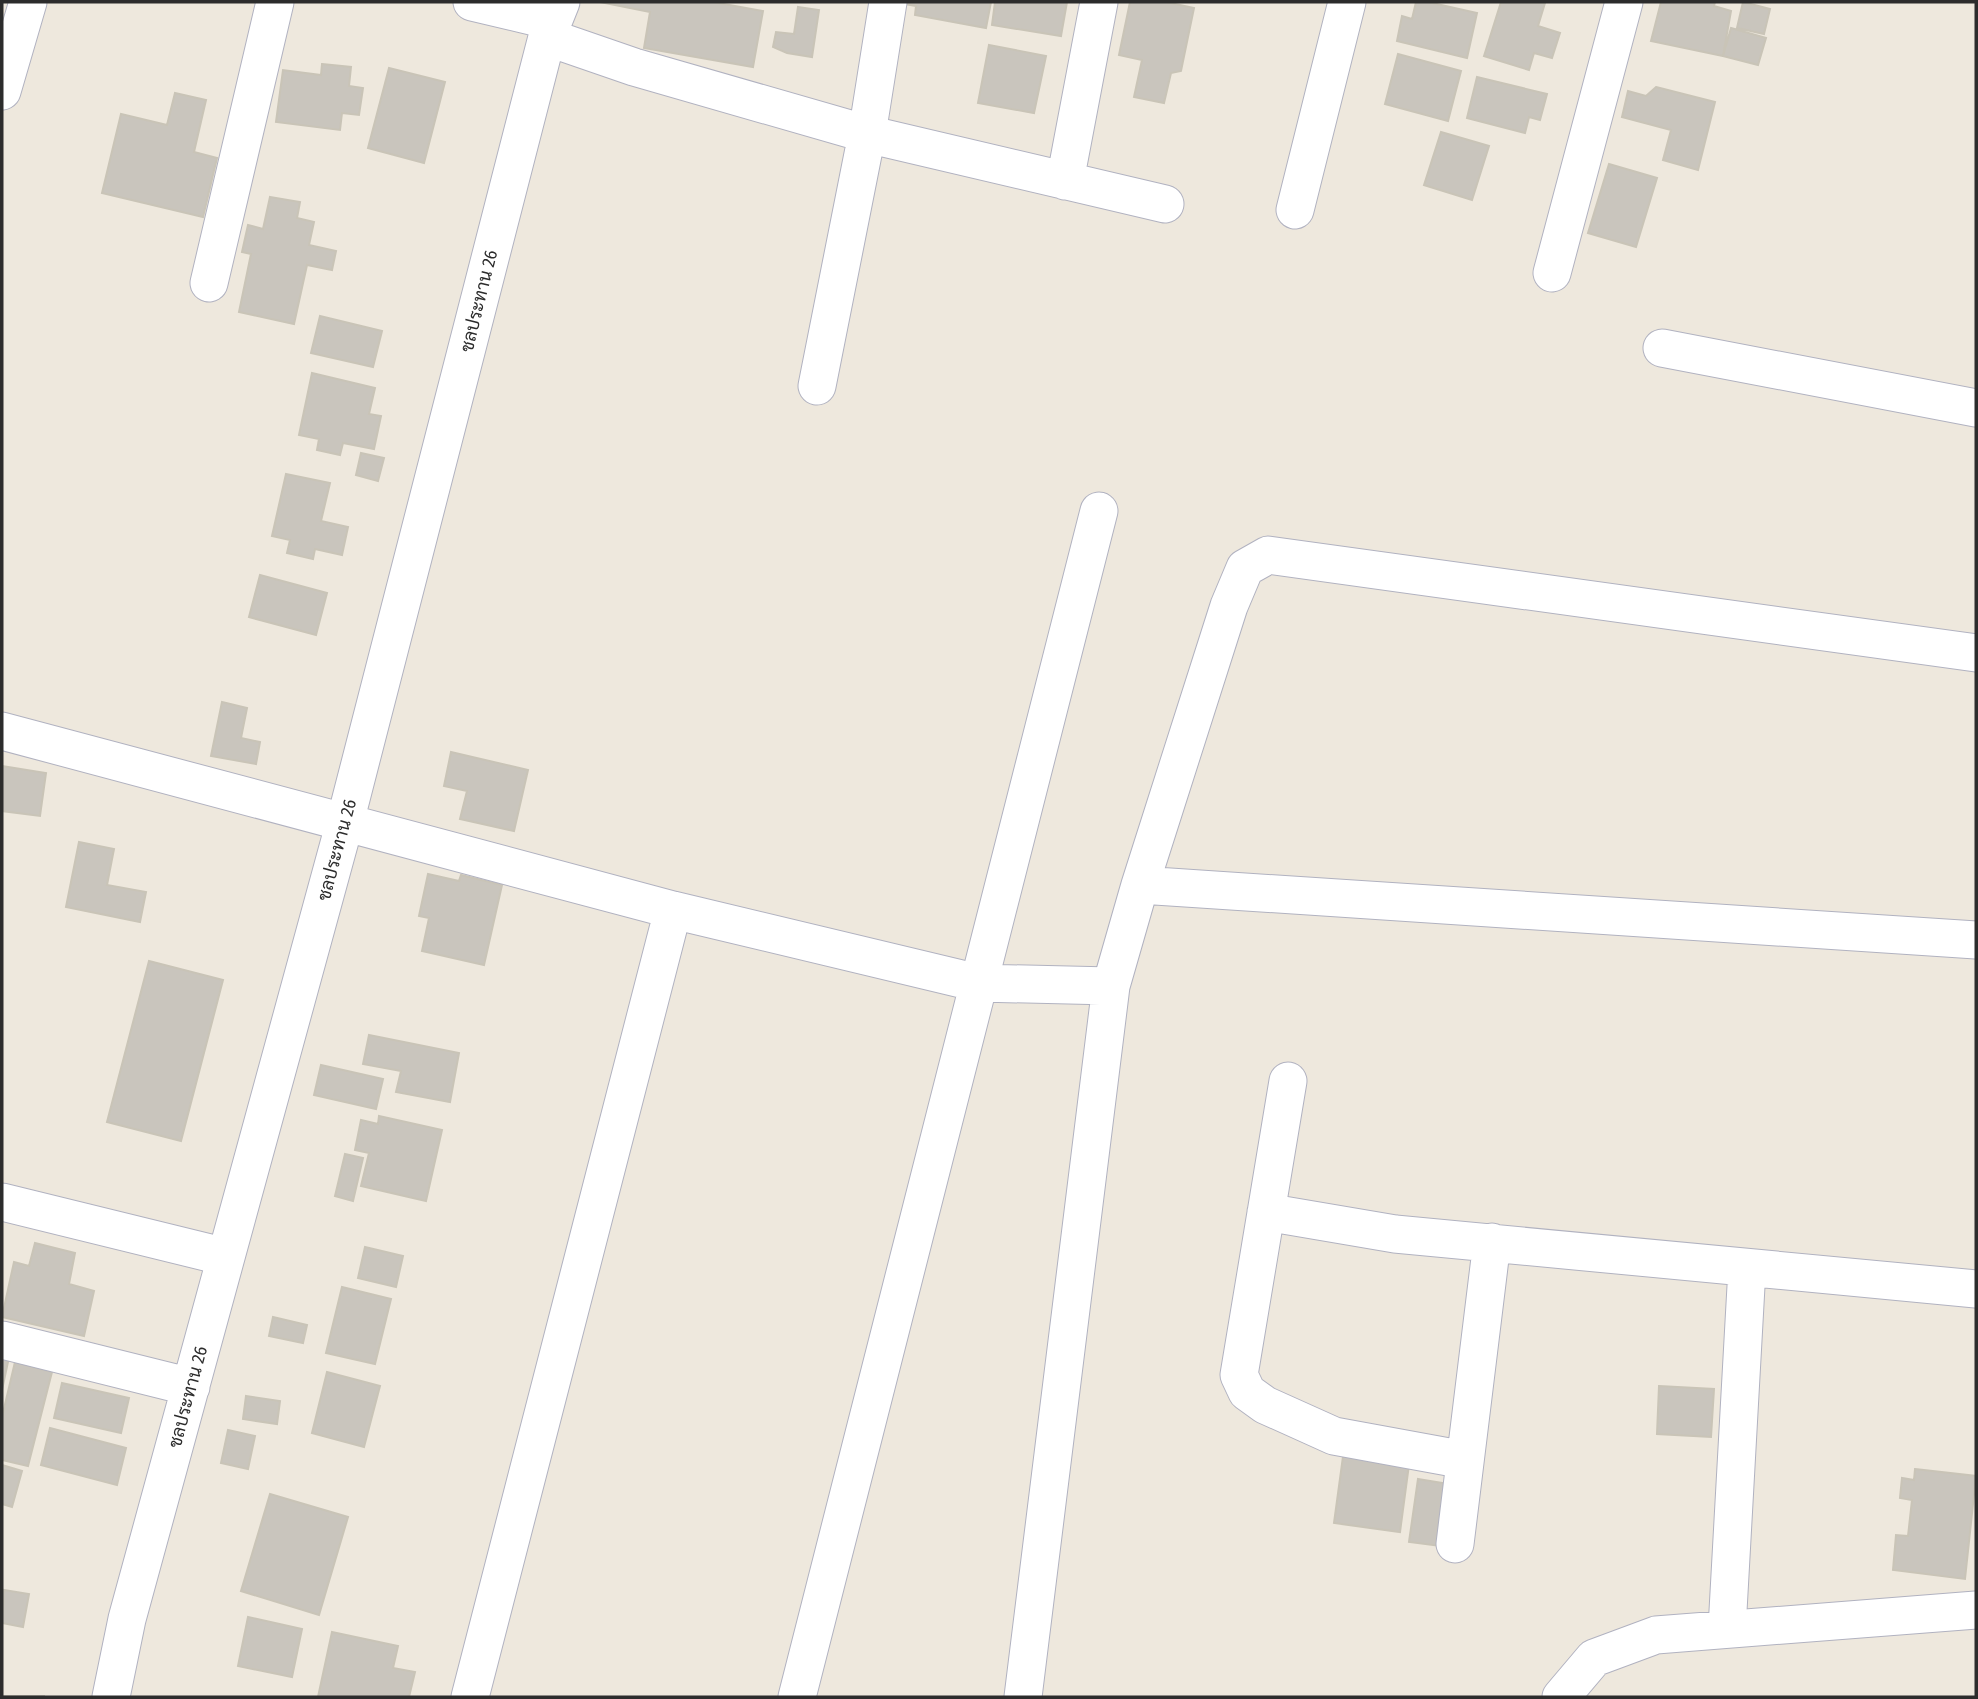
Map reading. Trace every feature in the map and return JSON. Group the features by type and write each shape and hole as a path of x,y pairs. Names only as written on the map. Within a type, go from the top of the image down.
{"street":[{"path":"2,91 28,2"},
{"path":"209,283 275,2"},
{"path":"472,2 553,20 634,67 867,134 1165,204"},
{"path":"817,386 867,134 888,2"},
{"path":"1065,181 1099,2"},
{"path":"1296,210 1348,2"},
{"path":"1552,273 1624,2"},
{"name":"ชลประทาน 26","path":"111,1697 127,1619 345,822 553,20"},
{"path":"1662,348 1976,408"},
{"path":"797,1697 1099,511"},
{"path":"1023,1697 1111,986 1228,606 1245,568 1268,555 1976,653"},
{"path":"2,731 673,910 978,983 1111,986"},
{"path":"1140,885 1976,940"},
{"path":"470,1697 673,910"},
{"path":"1288,1081 1239,1375 1247,1392 1265,1405 1334,1436 1465,1460"},
{"path":"2,1202 226,1256"},
{"path":"1266,1212 1395,1234 1976,1289"},
{"path":"1455,1544 1492,1242"},
{"path":"1727,1629 1747,1268"},
{"path":"2,1340 191,1387"},
{"path":"1561,1697 1594,1658 1656,1635 1976,1610"}],"building":[{"path":"600,2 713,2 763,11 753,67 644,48 650,12"},
{"path":"904,2 991,2 986,28 915,15 916,6"},
{"path":"995,2 1067,2 1061,36 992,25"},
{"path":"1130,2 1166,2 1194,8 1181,71 1171,73 1164,103 1134,97 1142,60 1119,55"},
{"path":"1416,2 1428,2 1477,13 1467,58 1397,41 1402,16 1412,19"},
{"path":"1501,2 1545,3 1538,26 1560,33 1552,58 1534,53 1529,70 1484,56"},
{"path":"1661,2 1715,2 1714,6 1731,11 1723,56 1651,41"},
{"path":"1743,2 1770,9 1764,34 1737,28"},
{"path":"798,7 819,10 812,57 787,53 773,47 776,32 794,34"},
{"path":"1731,28 1766,38 1758,65 1723,56"},
{"path":"989,45 1046,56 1034,113 978,103"},
{"path":"1398,54 1461,71 1448,121 1385,104"},
{"path":"322,64 351,67 349,86 363,88 359,115 342,113 340,130 276,122 283,70 321,75"},
{"path":"389,68 445,82 424,163 368,148"},
{"path":"1477,77 1547,94 1540,120 1529,117 1525,133 1467,118"},
{"path":"1656,87 1715,102 1698,170 1663,160 1671,130 1622,117 1628,91 1646,96"},
{"path":"175,93 206,100 194,152 217,158 203,217 102,193 121,114 167,125"},
{"path":"1441,132 1489,146 1472,200 1424,185"},
{"path":"1609,164 1657,178 1636,247 1588,233"},
{"path":"270,197 300,202 297,218 314,222 309,245 336,251 332,270 307,265 294,324 239,312 251,254 242,252 248,225 263,229"},
{"path":"320,316 382,331 373,367 311,353"},
{"path":"312,373 375,388 369,414 381,416 374,449 343,443 340,455 317,450 319,439 299,435"},
{"path":"361,453 384,458 378,481 356,475"},
{"path":"286,474 330,483 321,521 348,527 342,555 315,549 313,559 287,553 290,540 272,536"},
{"path":"260,575 327,593 316,635 249,617"},
{"path":"222,702 247,708 241,738 260,742 256,764 211,756"},
{"path":"451,752 528,770 514,831 460,819 467,791 444,786"},
{"path":"2,766 46,773 40,816 2,811"},
{"path":"79,842 114,849 107,885 146,892 140,922 66,907"},
{"path":"428,874 459,881 461,875 502,885 484,965 422,951 429,918 419,916"},
{"path":"149,961 223,980 181,1141 107,1122"},
{"path":"369,1035 459,1053 450,1102 396,1092 401,1071 363,1064"},
{"path":"321,1065 383,1079 376,1109 314,1095"},
{"path":"379,1116 442,1130 426,1201 361,1186 369,1153 355,1150 361,1120 378,1124"},
{"path":"345,1154 363,1158 353,1201 335,1196"},
{"path":"35,1243 75,1253 69,1284 94,1291 84,1336 2,1317 14,1262 29,1266"},
{"path":"365,1247 403,1256 396,1287 358,1278"},
{"path":"342,1287 391,1299 375,1364 326,1353"},
{"path":"273,1317 307,1325 303,1343 269,1336"},
{"path":"2,1356 9,1357 2,1390"},
{"path":"15,1362 52,1372 28,1466 2,1460 2,1417"},
{"path":"327,1372 380,1386 364,1447 312,1433"},
{"path":"62,1383 129,1398 121,1433 54,1418"},
{"path":"1659,1386 1714,1389 1711,1437 1657,1434"},
{"path":"246,1396 280,1401 277,1424 243,1419"},
{"path":"50,1428 126,1448 117,1485 41,1465"},
{"path":"228,1430 255,1436 248,1469 221,1463"},
{"path":"1344,1449 1410,1457 1400,1532 1334,1523"},
{"path":"2,1465 22,1471 12,1507 2,1504"},
{"path":"1915,1469 1976,1476 1965,1579 1893,1570 1896,1535 1908,1536 1912,1500 1900,1498 1902,1478 1914,1480"},
{"path":"1418,1479 1449,1484 1440,1546 1409,1542"},
{"path":"270,1494 348,1517 319,1615 241,1591"},
{"path":"4,1590 29,1594 23,1627 2,1623"},
{"path":"248,1617 302,1629 292,1677 238,1666"},
{"path":"332,1632 398,1646 393,1668 415,1672 409,1697 318,1697"},
{"path":"44,1696 44,1697 2,1697"}]}
